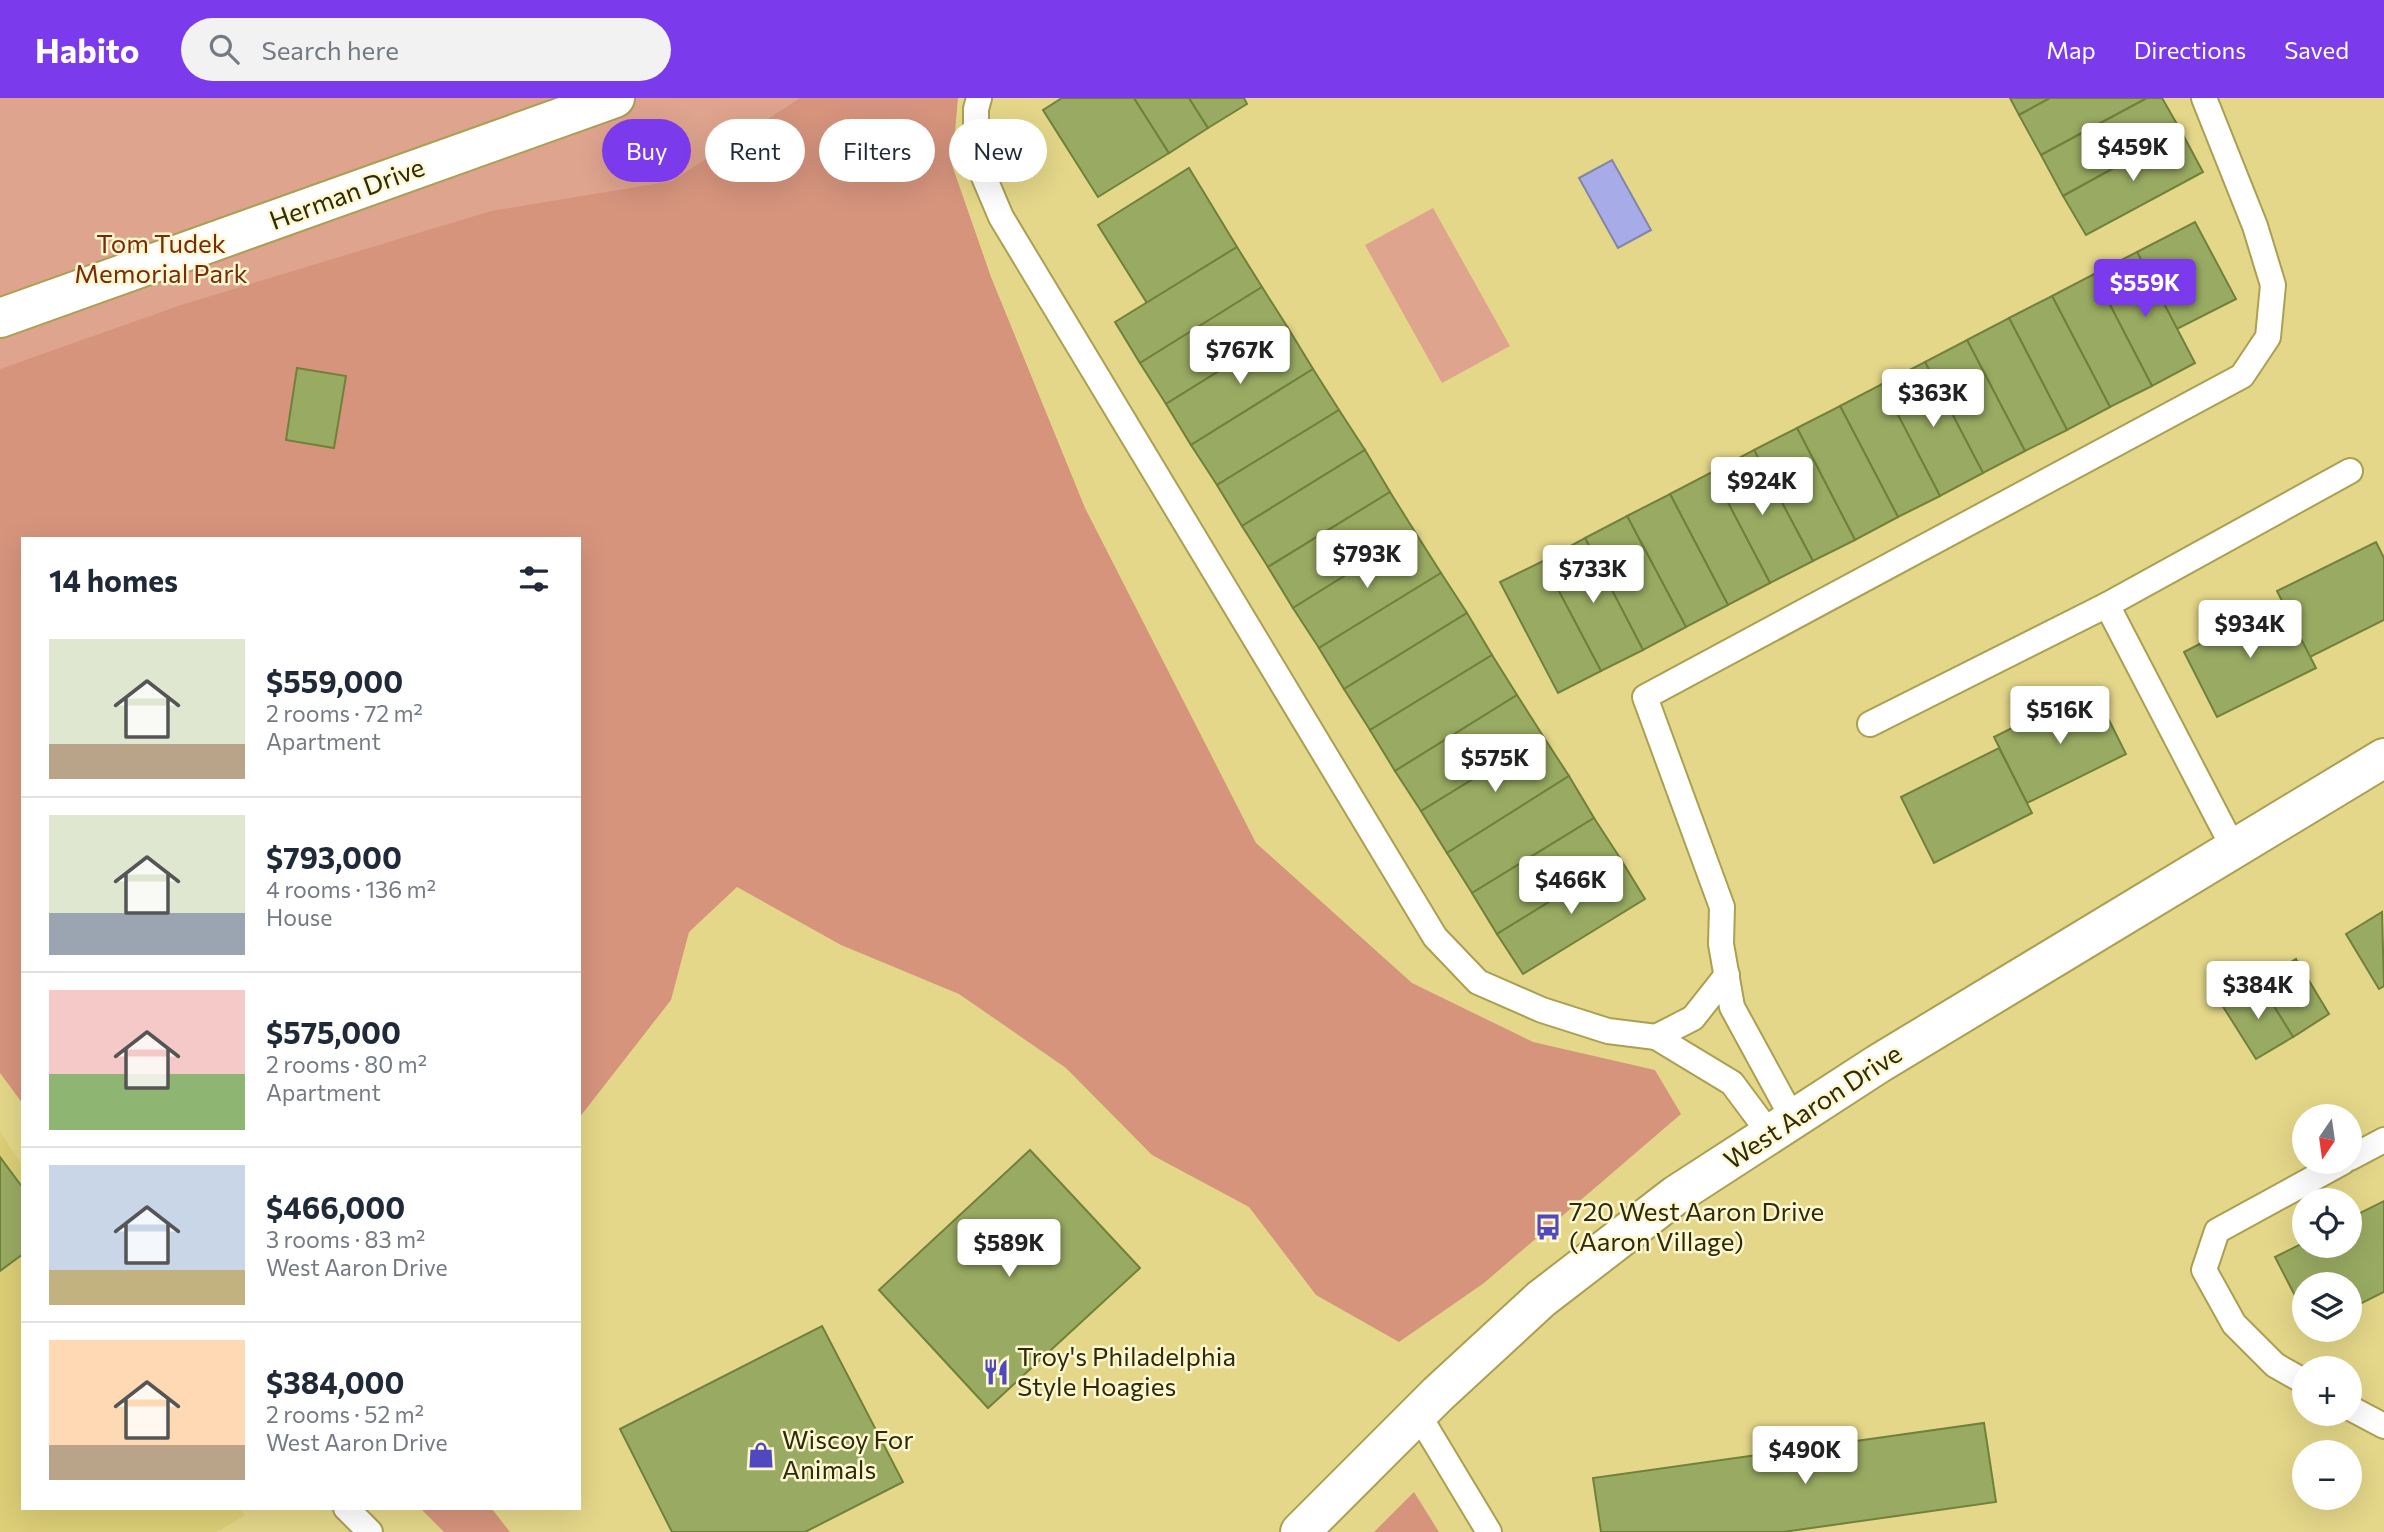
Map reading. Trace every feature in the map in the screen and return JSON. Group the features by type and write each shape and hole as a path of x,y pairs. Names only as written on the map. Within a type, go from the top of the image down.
{"street":[{"name":"Herman Drive","path":"0,318 615,98"},
{"name":"West Aaron Drive","path":"1300,1532 1418,1414 1541,1300 1676,1195 1878,1064 2384,758"}],"lane":[{"path":"979,98 975,109 976,158 1001,217 1435,937 1478,982 1542,1010 1608,1031 1656,1037 1732,1083 1782,1127"},
{"path":"1782,1127 1732,1007 1721,944 1722,907 1645,697 2242,376 2268,337 2273,285 2255,226 2204,98"},
{"path":"1870,724 2107,605 2350,471"},
{"path":"2107,605 2234,849"},
{"path":"1656,1037 1693,1018 1727,975"},
{"path":"2362,1152 2384,1140"},
{"path":"2292,1375 2275,1366 2234,1324 2204,1270 2217,1231 2321,1174"},
{"path":"1418,1414 1489,1532"},
{"path":"2362,1414 2384,1426"},
{"path":"348,1510 370,1532"}],"shaded area":[{"path":"800,98 958,98 956,119 949,119 949,182 958,182 991,277 1085,508 1256,843 1412,983 1533,1042 1655,1070 1681,1114 1484,1283 1399,1342 1316,1295 1249,1207 1152,1155 1066,1068 959,994 841,945 737,887 689,932 671,1000 581,1115 581,537 21,537 21,1101 0,1073 0,369 181,305 491,211 666,182 691,182 691,169 705,160 705,182 805,182 805,119 768,119"},
{"path":"0,1131 21,1164 21,1510 242,1510 245,1515 217,1532 0,1532"},
{"path":"1414,1492 1439,1532 1374,1532"},
{"path":"422,1510 493,1510 510,1532 444,1532"}],"green space":[{"name":"Tom Tudek Memorial Park","path":"0,98 877,98 829,119 819,119 819,123 805,129 805,119 705,119 705,173 691,179 691,119 602,119 602,182 685,182 0,481"},
{"path":"1433,208 1510,346 1442,383 1365,245"}],"water":[{"path":"1612,160 1651,230 1618,248 1579,178"}],"building":[{"path":"1062,98 1134,98 1169,153 1098,197 1043,110"},
{"path":"1134,98 1189,98 1208,128 1169,153"},
{"path":"1189,98 1244,98 1247,104 1208,128"},
{"path":"2010,98 2050,98 2019,115"},
{"path":"2050,98 2147,98 2041,155 2019,115"},
{"path":"2147,98 2162,98 2181,131 2063,196 2041,155"},
{"path":"2181,131 2203,172 2086,235 2063,196"},
{"path":"1189,168 1237,247 1147,303 1098,225"},
{"path":"2195,222 2236,299 2177,329 2137,252"},
{"path":"1237,247 1262,287 1140,363 1115,322"},
{"path":"2137,252 2195,363 2152,386 2094,274"},
{"path":"2094,274 2152,386 2110,407 2052,296"},
{"path":"1262,287 1288,328 1166,404 1140,363"},
{"path":"2052,296 2110,407 2067,430 2009,318"},
{"path":"2009,318 2067,430 2025,451 1967,340"},
{"path":"1288,328 1313,369 1191,445 1166,404"},
{"path":"1967,340 2025,451 1983,473 1925,362"},
{"path":"1925,362 1983,473 1940,496 1882,384"},
{"path":"297,368 346,376 334,448 286,440"},
{"path":"1313,369 1339,410 1217,485 1191,445"},
{"path":"1882,384 1940,496 1898,517 1840,406"},
{"path":"1840,406 1898,517 1855,540 1797,428"},
{"path":"1339,410 1365,450 1242,526 1217,485"},
{"path":"1797,428 1855,540 1813,561 1754,450"},
{"path":"1365,450 1390,492 1268,567 1242,526"},
{"path":"1754,450 1813,561 1770,583 1712,472"},
{"path":"1712,472 1770,583 1728,605 1670,494"},
{"path":"1390,492 1415,532 1293,608 1268,567"},
{"path":"1670,494 1728,605 1686,627 1627,516"},
{"path":"1627,516 1686,627 1643,650 1585,538"},
{"path":"1415,532 1441,573 1319,648 1293,608"},
{"path":"1585,538 1643,650 1601,671 1543,561"},
{"path":"2376,542 2384,558 2384,620 2310,657 2277,591"},
{"path":"1543,561 1601,671 1558,693 1500,582"},
{"path":"1441,573 1467,613 1344,689 1319,648"},
{"path":"2282,602 2316,668 2217,717 2184,652"},
{"path":"1467,613 1492,655 1370,730 1344,689"},
{"path":"1492,655 1517,695 1395,771 1370,730"},
{"path":"2093,688 2126,754 2027,803 1994,737"},
{"path":"1517,695 1543,736 1421,811 1395,771"},
{"path":"1543,736 1569,776 1447,853 1421,811"},
{"path":"1999,748 2032,813 1934,863 1901,797"},
{"path":"1569,776 1594,818 1472,893 1447,853"},
{"path":"1594,818 1620,858 1497,934 1472,893"},
{"path":"1620,858 1645,899 1523,974 1497,934"},
{"path":"2382,912 2384,986 2379,989 2346,934"},
{"path":"2296,959 2329,1014 2293,1037 2259,982"},
{"path":"2259,982 2293,1037 2256,1059 2222,1005"},
{"path":"1030,1150 1140,1268 988,1408 879,1290"},
{"path":"0,1157 21,1185 21,1255 0,1271"},
{"path":"2384,1201 2384,1292 2362,1303 2362,1272 2292,1272 2292,1290 2275,1257 2292,1248 2292,1258 2362,1258 2362,1212"},
{"name":"Wiscoy For Animals","path":"822,1326 903,1482 805,1532 672,1532 620,1429"},
{"path":"1984,1423 1996,1502 1783,1532 1601,1532 1593,1478"}],"place":[{"name":"720 West Aaron Drive (Aaron Village)","path":"1548,1227"},
{"name":"Troy's Philadelphia Style Hoagies","path":"996,1372"},
{"name":"Wiscoy For Animals","path":"761,1455"}]}
